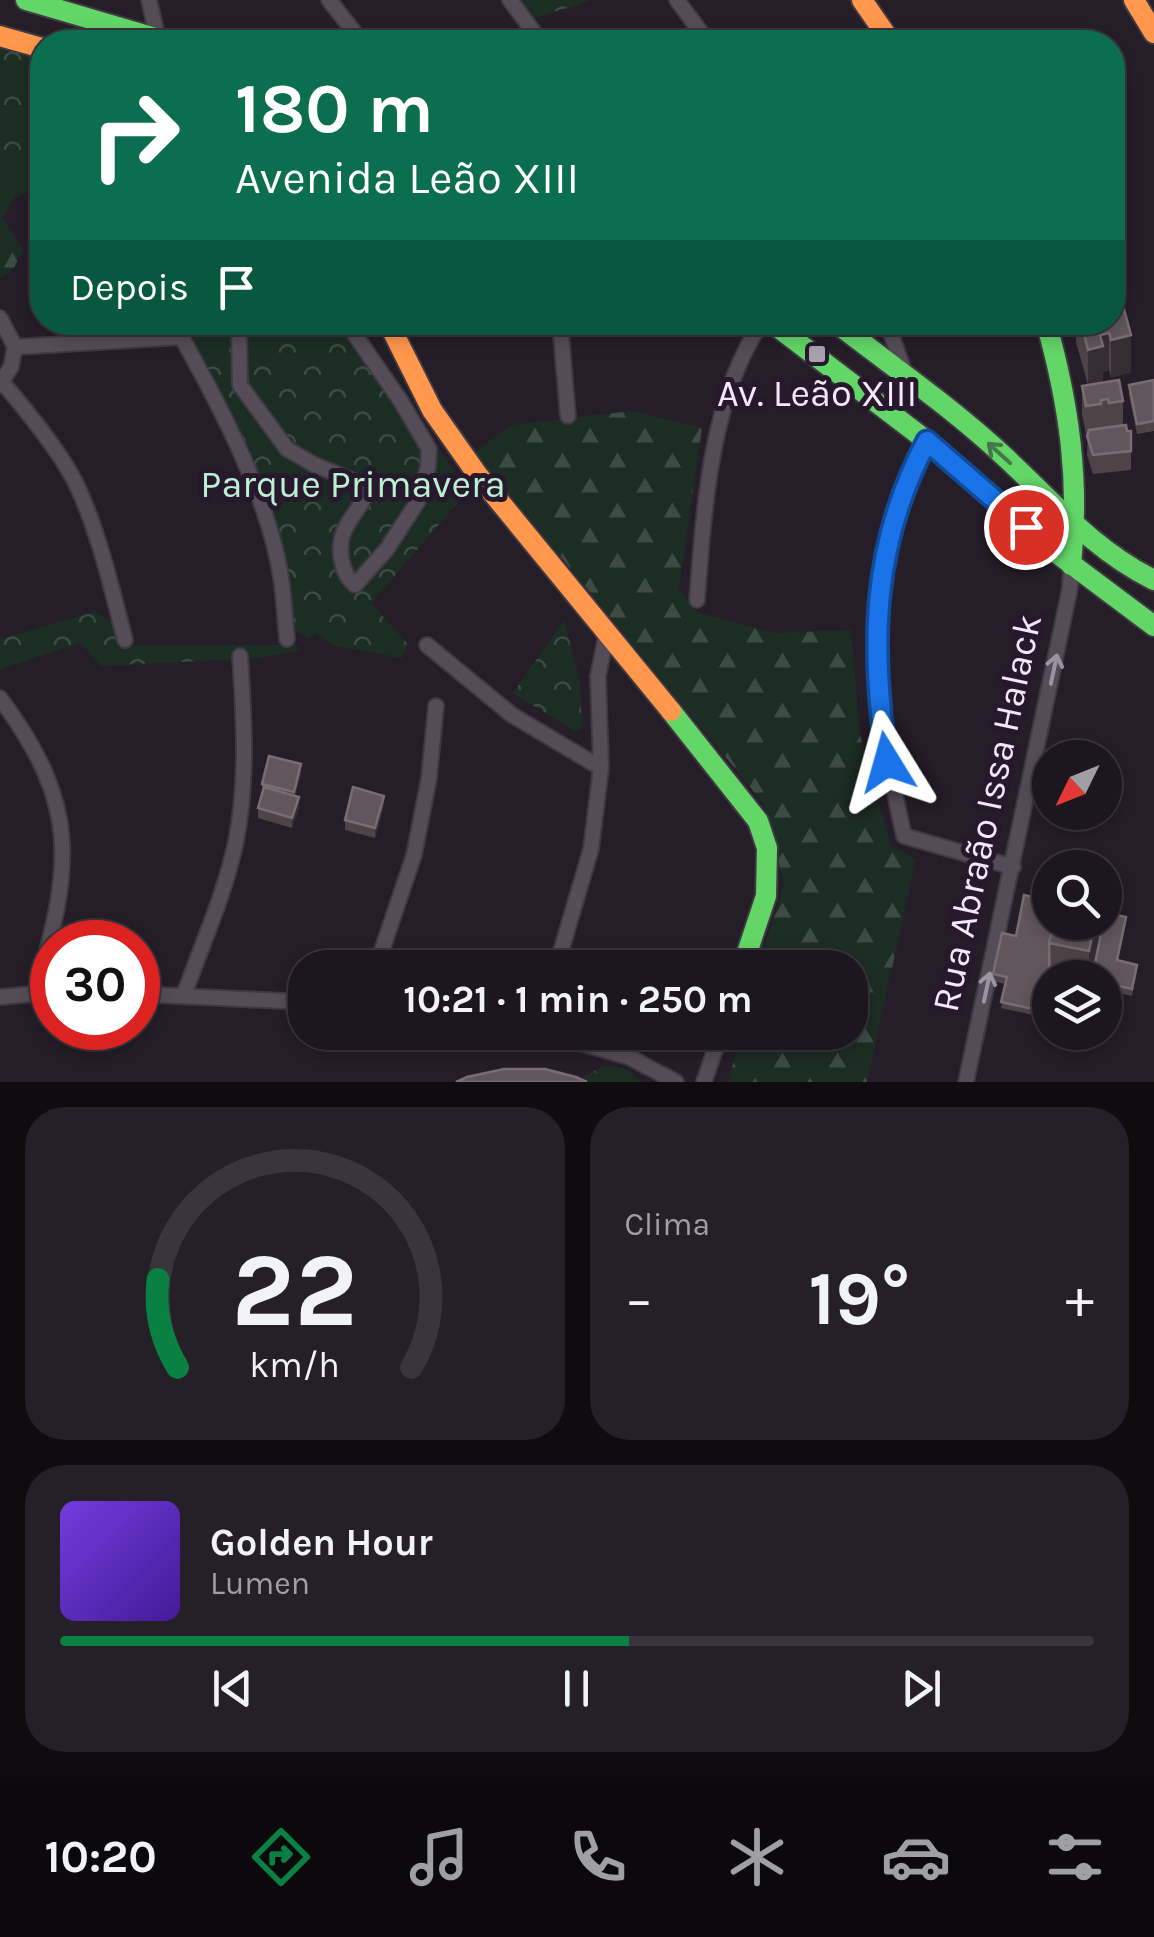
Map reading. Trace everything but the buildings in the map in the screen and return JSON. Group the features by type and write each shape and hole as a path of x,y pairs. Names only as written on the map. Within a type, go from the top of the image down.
{"main road":[{"path":"26,0 126,30"},
{"path":"862,0 883,30"},
{"path":"1134,0 1154,33"},
{"path":"0,36 30,45"},
{"path":"395,335 443,426 477,474 758,820 769,870 766,896 748,950"},
{"path":"788,335 927,441 1072,565 1154,626"},
{"path":"852,335 991,445 1129,570 1154,580"},
{"name":"Rua Abraão Issa Halack","path":"1050,335 1067,392 1078,465 1072,565"}],"street":[{"path":"149,0 159,30"},
{"path":"330,0 353,30"},
{"path":"510,0 532,30"},
{"path":"677,0 699,30"},
{"path":"0,318 16,346"},
{"path":"239,335 240,385 286,448 368,487 365,499 343,533 342,563 348,580 355,586 387,549 418,501 429,449 355,335"},
{"path":"561,335 568,416"},
{"path":"697,600 704,516 719,431 736,370 755,335"},
{"path":"892,335 905,375"},
{"path":"16,346 181,336 214,398 260,504 281,574 287,639"},
{"path":"16,346 1,383 26,410 78,488 124,640"},
{"path":"927,441 908,476 894,516 882,566 876,624 878,702 904,836 1012,866"},
{"name":"Rua Abraão Issa Halack","path":"966,1082 1072,565"},
{"path":"561,950 591,850 601,768 597,698 607,632"},
{"path":"427,645 512,715 601,768"},
{"path":"184,994 225,884 236,838 245,734 240,656"},
{"path":"0,698 30,738 51,784 62,828 63,881 54,920"},
{"path":"382,950 414,855 429,778 436,706"},
{"path":"3,998 30,993"},
{"path":"160,994 288,1001"},
{"path":"602,1050 629,1058 676,1082"},
{"path":"704,1082 715,1050"}],"green space":[{"path":"518,0 592,0 525,21"},
{"path":"0,47 30,55 30,191 14,198 2,218 23,249 13,270 0,278"},
{"path":"0,47 30,55 30,171 0,182"},
{"name":"Parque Primavera","path":"190,335 368,335 467,492 371,603 408,644 402,658 332,645 316,634 307,638 295,631 290,581 221,392"},
{"path":"632,411 702,428 679,588 696,612 774,633 851,630 860,735 891,846 916,859 867,1082 728,1082 736,1050 868,1050 868,950 763,950 784,884 764,804 475,452 512,425"},
{"path":"95,612 111,622 119,645 281,645 287,639 302,650 259,658 101,666 81,643 0,669 0,639"},
{"path":"564,620 580,681 582,728 576,732 513,693"},
{"path":"604,1066 624,1068 642,1082 580,1082"}],"traffic: fast":[{"path":"26,0 128,30"},
{"path":"788,335 927,441 1050,548 1154,626"},
{"path":"852,335 975,430 1089,536 1154,580"},
{"path":"1049,335 1061,383 1073,472 1071,565"},
{"path":"671,711 758,821 767,848 766,896 748,950"}],"traffic: slow":[{"path":"862,0 883,30"},
{"path":"1134,0 1154,33"},
{"path":"0,36 30,45"},
{"path":"394,335 432,410 477,474 671,711"}],"place":[{"name":"Av. Leão XIII","path":"817,354"}],"route":[{"path":"887,762 878,702 876,624 882,566 908,476 927,441 1026,527"}]}
